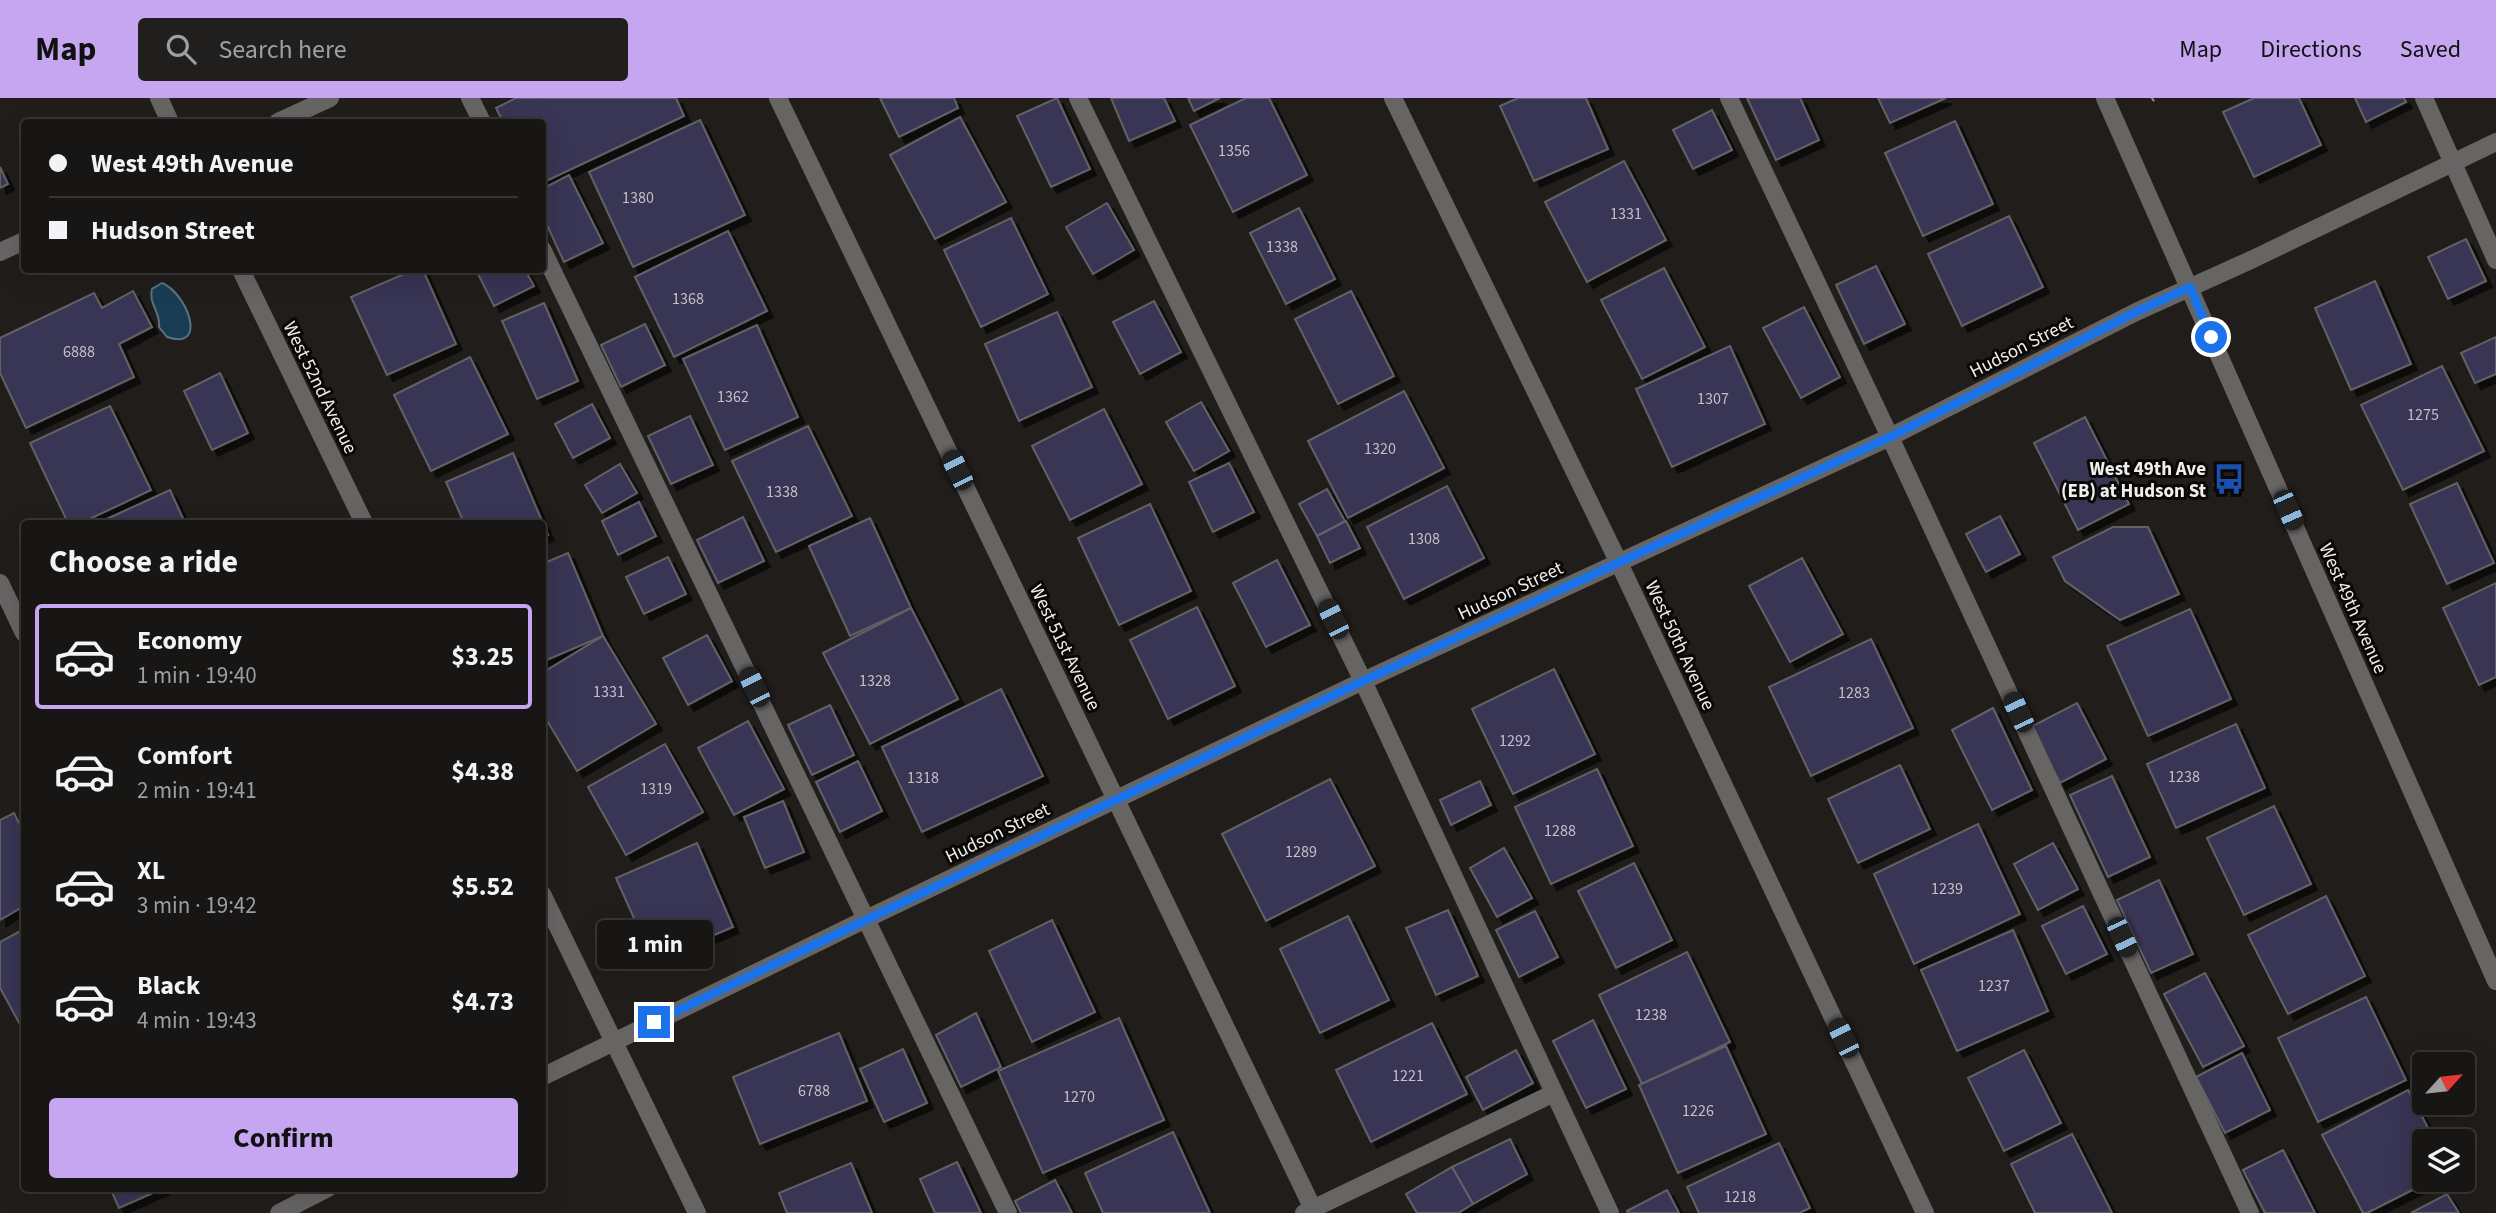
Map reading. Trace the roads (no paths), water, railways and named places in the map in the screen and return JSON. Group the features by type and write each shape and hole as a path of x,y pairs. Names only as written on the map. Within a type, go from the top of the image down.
{"street":[{"path":"159,98 169,119"},
{"path":"284,119 330,98"},
{"path":"470,98 480,119"},
{"name":"West 51st Avenue","path":"778,98 1311,1211"},
{"path":"1079,98 1363,681 1610,1213"},
{"name":"West 50th Avenue","path":"1393,98 1619,563 1925,1213"},
{"path":"1729,98 1890,437 2250,1213"},
{"name":"West 49th Avenue","path":"2105,98 2496,981"},
{"path":"2424,98 2496,260"},
{"name":"Hudson Street","path":"546,1075 1363,681 1890,437 2136,312 2496,142"},
{"path":"0,253 21,242"},
{"path":"546,257 1007,1213"},
{"name":"West 52nd Avenue","path":"242,273 363,520"},
{"path":"0,583 21,627"},
{"path":"546,902 697,1213"},
{"path":"1311,1211 1554,1093"},
{"path":"279,1213 296,1196"}],"water":[{"path":"162,283 179,298 190,319 187,336 180,339 167,337 159,327 151,294 152,289"}],"place":[{"name":"West 49th Ave (EB) at Hudson St","path":"2229,479"}]}
